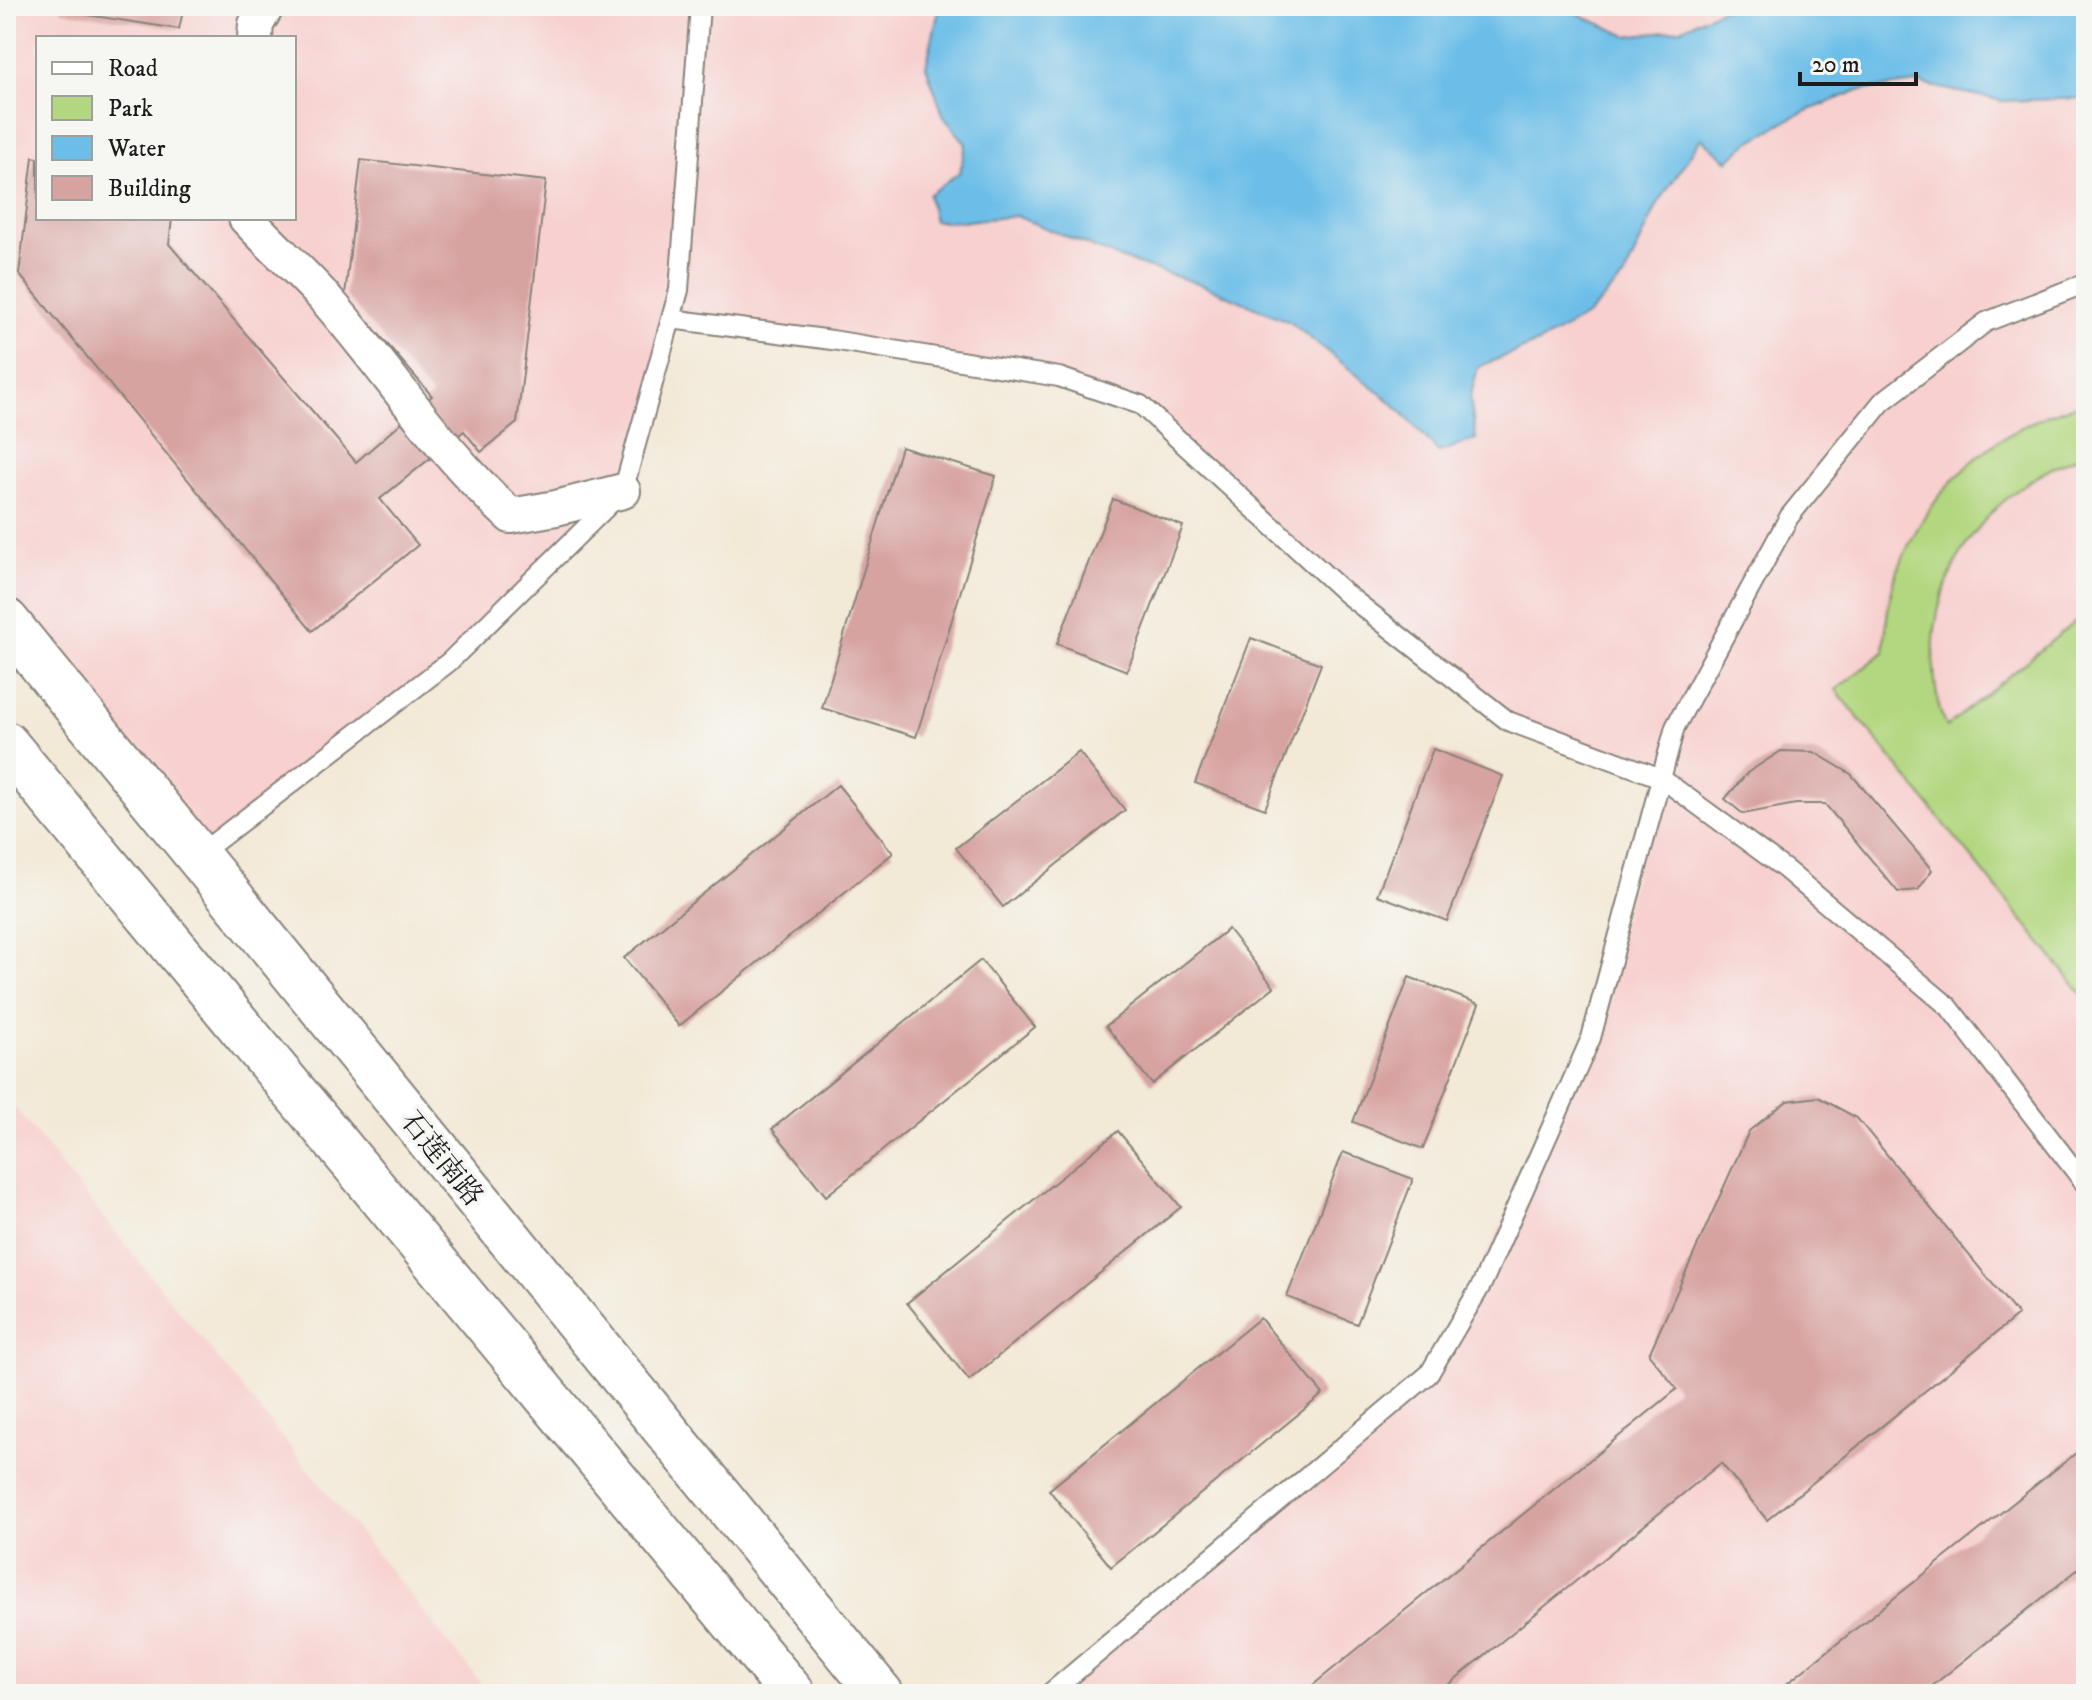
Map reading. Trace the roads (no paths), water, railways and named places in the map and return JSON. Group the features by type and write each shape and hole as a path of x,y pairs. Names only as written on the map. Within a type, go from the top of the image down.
{"street":[{"path":"255,36 256,24 267,6"},
{"path":"248,220 324,297 479,487 511,516 623,491"},
{"name":"石莲南路","path":"6,621 881,1694"},
{"path":"6,744 793,1694"}],"lane":[{"path":"197,856 449,662 623,491 679,290 700,6"},
{"path":"1049,1694 1429,1374 1482,1284 1591,1038 1675,727 1789,517 1882,402 1986,322 2086,283"},
{"path":"671,319 832,340 1059,377 1141,405 1345,593 1508,721 1661,778 1785,869 1949,1007 2086,1185"}],"water":[{"path":"940,6 1561,6 1627,36 1681,29 1728,6 2086,6 2086,98 2003,101 1917,83 1857,91 1797,115 1748,143 1728,161 1701,138 1658,204 1624,277 1588,315 1540,342 1478,367 1470,399 1476,439 1439,452 1395,405 1290,322 1203,285 1122,259 1016,216 934,221 928,195 960,172 966,144 944,117 926,66"}]}
